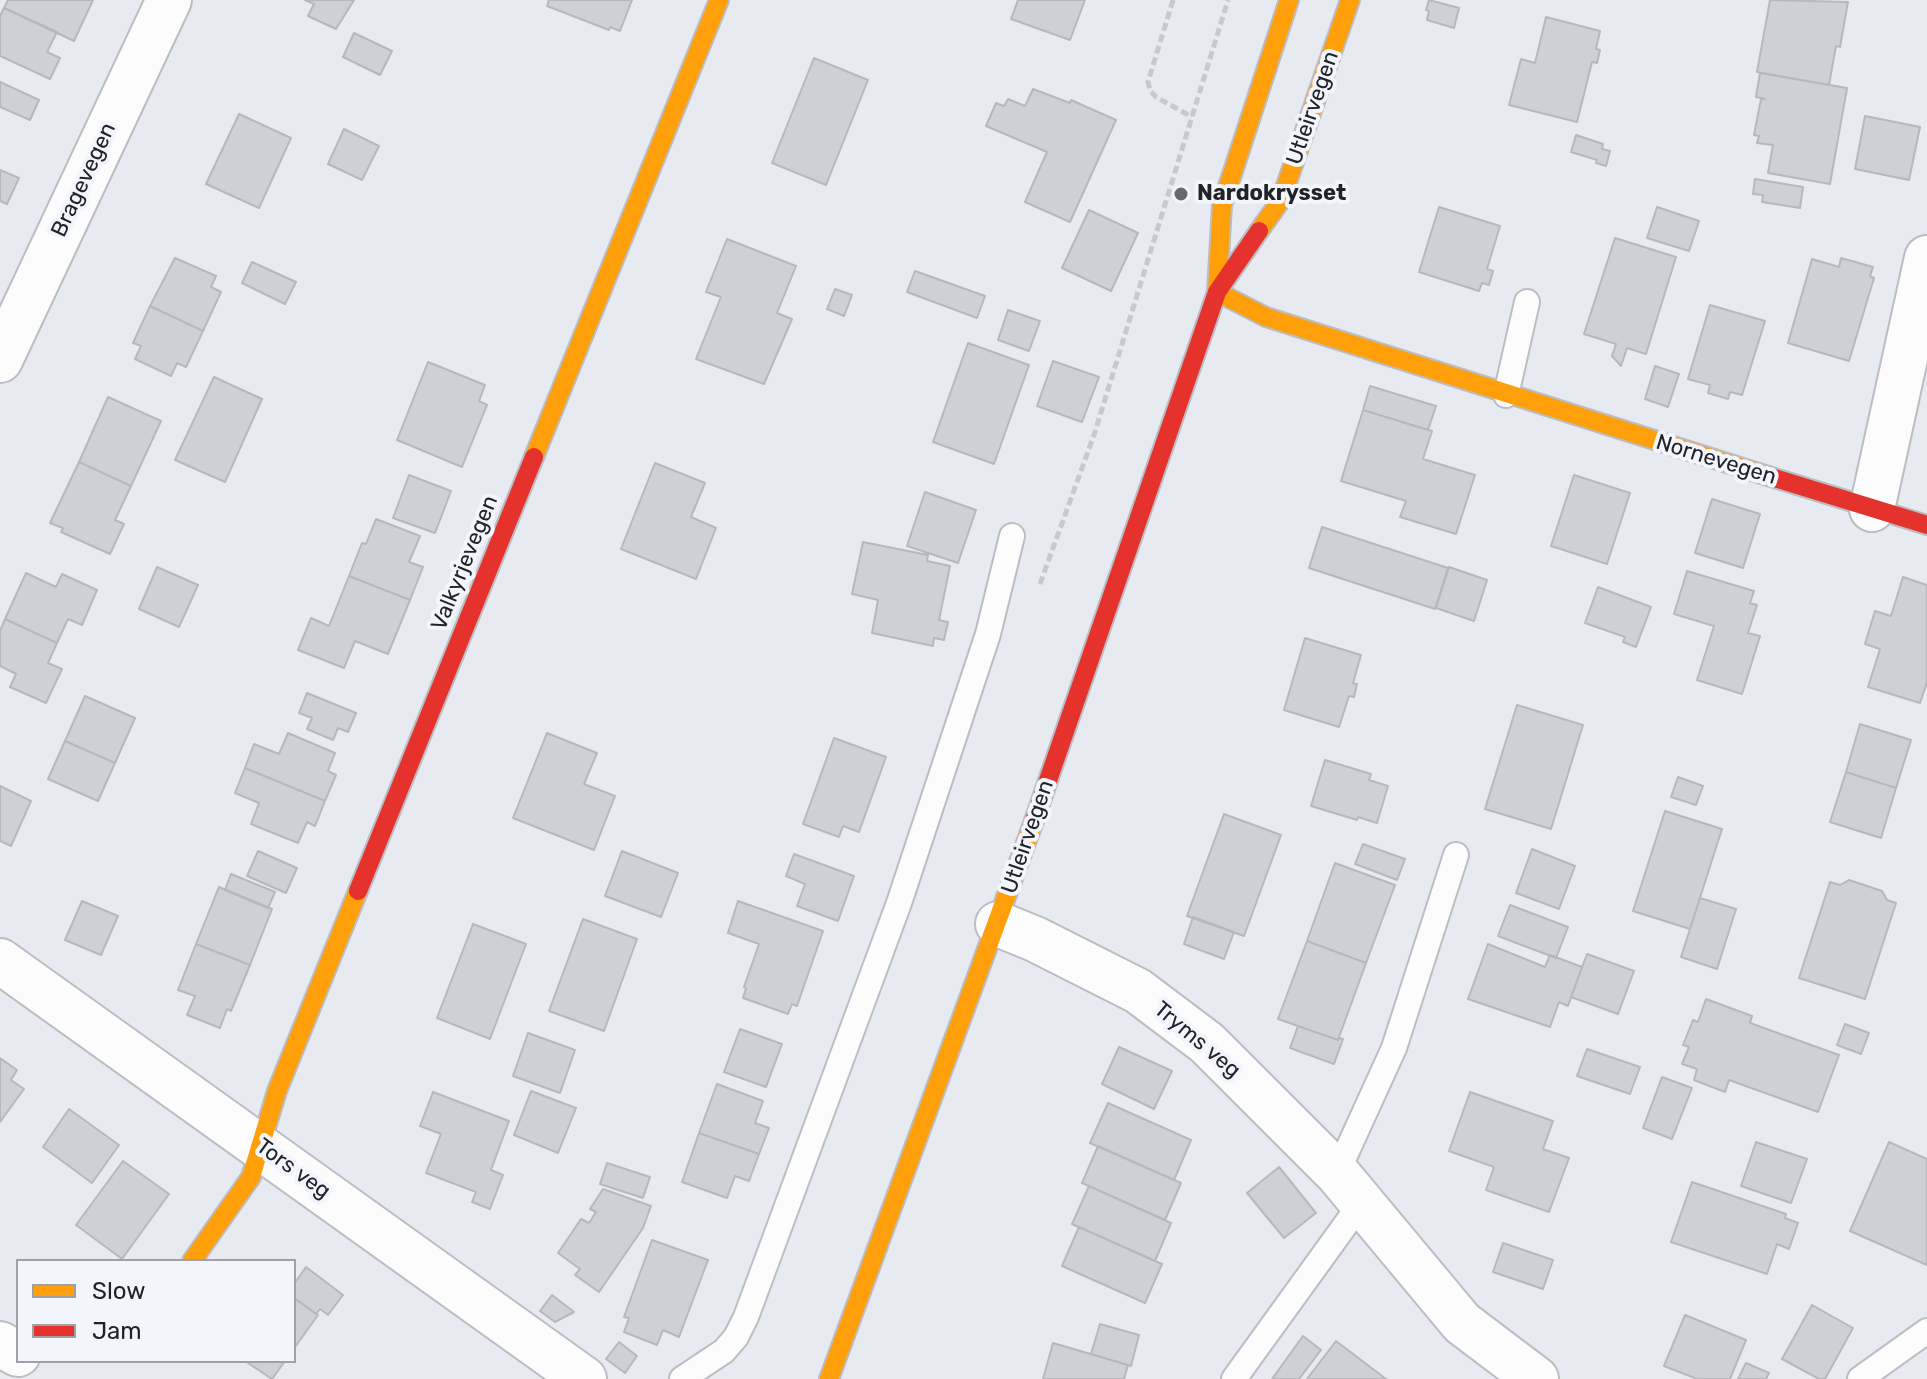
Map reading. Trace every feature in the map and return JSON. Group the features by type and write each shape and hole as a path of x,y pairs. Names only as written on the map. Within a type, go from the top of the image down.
{"street":[{"name":"Bragevegen","path":"0,360 169,0"},
{"name":"Valkyrjevegen","path":"193,1259 245,1189 277,1091 719,0"},
{"name":"Utleirvegen","path":"1217,292 1222,205 1289,0"},
{"name":"Utleirvegen","path":"829,1379 998,924 1217,292 1281,200 1350,0"},
{"path":"1872,509 1927,258"},
{"name":"Nornevegen","path":"1217,292 1266,317 1927,525"},
{"name":"Tryms veg","path":"998,924 1035,939 1138,991 1207,1043 1349,1188 1462,1323 1536,1379"},
{"name":"Tors veg","path":"0,961 584,1379"}],"lane":[{"path":"1506,395 1527,302"},
{"path":"682,1379 724,1351 736,1337 746,1317 899,903 988,634 1012,536"},
{"path":"1234,1379 1349,1188 1456,855"},
{"path":"1860,1379 1927,1331"}],"path":[{"path":"1173,0 1148,82 1156,97 1192,117"}],"building":[{"path":"8,0 93,0 74,41 4,8"},
{"path":"305,0 354,0 336,29 308,16 314,4"},
{"path":"549,0 632,0 620,31 610,27 609,30 547,6"},
{"path":"1018,0 1085,0 1070,40 1011,19"},
{"path":"1429,0 1459,8 1454,28 1427,20"},
{"path":"1770,0 1848,2 1829,85 1757,72"},
{"path":"4,8 57,32 47,52 60,58 50,79 0,56 0,16"},
{"path":"1546,17 1600,31 1597,63 1592,62 1577,122 1509,105 1521,59 1535,63"},
{"path":"354,33 392,51 380,75 343,57"},
{"path":"814,58 868,80 826,185 772,163"},
{"path":"1760,73 1847,88 1830,184 1768,173 1773,145 1757,143 1759,136 1754,135 1761,99 1765,99 1756,97"},
{"path":"0,82 39,100 30,120 0,107"},
{"path":"1033,89 1070,103 1071,100 1116,120 1070,222 1025,202 1047,152 986,126 996,103 1004,106 1008,99 1025,106"},
{"path":"239,114 291,138 259,208 206,184"},
{"path":"1865,116 1920,127 1909,180 1855,169"},
{"path":"344,129 379,146 362,180 328,164"},
{"path":"1576,135 1603,144 1602,149 1610,151 1606,166 1571,152"},
{"path":"0,170 19,178 7,204 0,201"},
{"path":"1755,179 1803,187 1800,208 1762,202 1763,195 1753,194"},
{"path":"1439,207 1500,226 1487,269 1493,271 1489,285 1482,283 1479,291 1419,272"},
{"path":"1657,207 1699,221 1689,251 1647,238"},
{"path":"1089,210 1138,233 1111,291 1062,268"},
{"path":"1615,238 1676,257 1646,354 1627,348 1621,366 1612,356 1616,344 1584,334"},
{"path":"727,239 796,266 777,313 792,319 764,384 696,359 721,297 706,292"},
{"path":"175,258 216,276 211,287 221,292 203,331 150,306"},
{"path":"1841,258 1873,267 1870,276 1874,278 1849,361 1788,343 1812,259 1839,267"},
{"path":"252,262 296,282 285,304 242,283"},
{"path":"915,271 985,296 977,318 907,292"},
{"path":"835,289 852,295 844,316 827,309"},
{"path":"1710,305 1765,321 1742,395 1730,392 1728,399 1708,393 1710,385 1688,379"},
{"path":"150,306 203,331 186,367 177,363 171,376 135,359 141,346 133,343"},
{"path":"1008,310 1040,321 1029,351 998,340"},
{"path":"968,343 1029,365 994,464 933,442"},
{"path":"1053,361 1099,377 1082,422 1037,406"},
{"path":"428,362 485,385 479,401 487,405 462,467 397,440"},
{"path":"1655,366 1679,374 1668,407 1645,399"},
{"path":"214,377 262,399 225,482 175,460"},
{"path":"1370,386 1436,406 1428,430 1363,410"},
{"path":"108,397 161,421 131,486 79,462"},
{"path":"1363,410 1432,431 1423,459 1475,475 1456,534 1400,517 1406,501 1341,481"},
{"path":"79,462 131,486 115,520 124,524 110,554 61,532 63,528 50,523"},
{"path":"655,463 705,483 691,517 716,528 696,579 621,549"},
{"path":"409,475 451,491 435,533 393,518"},
{"path":"1574,475 1630,493 1607,564 1551,546"},
{"path":"925,492 976,510 958,563 907,546"},
{"path":"1712,499 1760,514 1743,568 1695,553"},
{"path":"376,519 420,536 409,562 423,567 410,600 349,576"},
{"path":"1322,527 1448,568 1435,609 1309,568"},
{"path":"863,542 928,555 927,561 950,566 939,620 948,622 944,640 934,638 933,646 872,633 878,600 852,594"},
{"path":"157,567 198,585 179,627 139,609"},
{"path":"1449,567 1487,580 1474,621 1436,608"},
{"path":"1687,571 1754,591 1750,603 1757,605 1748,633 1760,636 1742,694 1697,680 1714,626 1674,614"},
{"path":"26,573 56,587 62,574 97,590 82,625 68,619 57,643 5,619"},
{"path":"349,576 410,600 388,654 355,641 344,668 298,650 311,618 329,626"},
{"path":"1903,577 1927,585 1927,682 1920,703 1868,687 1880,649 1865,644 1875,611 1891,616"},
{"path":"1598,587 1651,607 1636,647 1623,642 1625,637 1585,623"},
{"path":"5,619 57,643 48,663 62,669 46,703 10,687 16,674 0,666 0,631"},
{"path":"1305,638 1361,655 1353,683 1357,684 1354,697 1349,696 1339,727 1284,710"},
{"path":"307,693 356,713 348,732 338,728 333,740 307,729 312,718 299,713"},
{"path":"85,696 135,718 115,763 65,741"},
{"path":"1517,705 1583,725 1551,829 1485,809"},
{"path":"1860,724 1911,740 1896,788 1846,772"},
{"path":"288,733 335,753 328,771 336,775 325,801 245,768 254,744 279,754"},
{"path":"547,733 597,753 584,784 615,796 594,850 513,818"},
{"path":"834,738 886,757 859,832 843,826 839,837 803,824"},
{"path":"65,741 115,763 98,801 48,779"},
{"path":"1325,760 1371,774 1369,780 1388,786 1377,823 1311,806"},
{"path":"245,768 325,801 315,826 307,822 298,843 251,824 259,803 235,793"},
{"path":"1846,772 1896,788 1881,838 1830,822"},
{"path":"1678,777 1703,786 1696,805 1671,797"},
{"path":"0,786 31,801 11,846 0,841"},
{"path":"1665,811 1722,829 1690,929 1633,911"},
{"path":"1224,814 1281,835 1244,936 1187,916"},
{"path":"1363,844 1405,859 1397,880 1355,864"},
{"path":"1532,849 1575,866 1559,909 1516,893"},
{"path":"258,851 297,868 286,893 247,876"},
{"path":"622,851 678,873 661,917 605,896"},
{"path":"794,854 854,876 838,921 797,906 805,884 786,876"},
{"path":"1335,863 1395,885 1366,963 1307,941"},
{"path":"231,874 275,892 268,908 225,890"},
{"path":"1849,880 1882,891 1887,900 1896,903 1865,999 1799,978 1830,882 1840,885"},
{"path":"219,887 272,909 250,965 196,944"},
{"path":"1700,898 1736,909 1717,969 1681,957"},
{"path":"82,901 118,916 101,955 65,940"},
{"path":"738,901 823,931 797,1006 792,1004 788,1014 743,998 759,944 728,933"},
{"path":"1510,905 1568,927 1556,958 1498,936"},
{"path":"1193,917 1234,932 1224,959 1184,944"},
{"path":"583,919 637,939 604,1031 549,1011"},
{"path":"473,924 526,944 490,1039 437,1018"},
{"path":"1307,941 1366,963 1338,1040 1278,1019"},
{"path":"196,944 250,965 231,1011 227,1009 220,1028 187,1015 195,996 178,990"},
{"path":"1488,944 1545,967 1550,955 1582,967 1568,1006 1559,1002 1550,1027 1468,999"},
{"path":"1587,954 1634,971 1618,1014 1571,997"},
{"path":"1706,999 1752,1016 1750,1023 1839,1055 1818,1112 1729,1080 1725,1092 1694,1080 1697,1069 1682,1064 1689,1047 1683,1045 1693,1020 1698,1022"},
{"path":"1845,1024 1869,1033 1861,1054 1837,1045"},
{"path":"1298,1026 1343,1039 1334,1064 1290,1048"},
{"path":"740,1029 782,1044 766,1087 724,1072"},
{"path":"528,1033 575,1050 560,1093 513,1076"},
{"path":"1119,1047 1172,1071 1154,1109 1102,1084"},
{"path":"1587,1049 1640,1067 1630,1094 1577,1076"},
{"path":"0,1058 17,1070 11,1080 24,1089 0,1122"},
{"path":"1662,1077 1692,1088 1672,1139 1643,1128"},
{"path":"717,1084 763,1101 755,1123 769,1128 759,1154 699,1133"},
{"path":"531,1091 576,1108 558,1153 514,1135"},
{"path":"433,1092 509,1121 491,1170 503,1175 490,1209 472,1202 476,1192 426,1173 441,1134 420,1126"},
{"path":"1470,1092 1553,1121 1543,1149 1569,1158 1549,1212 1486,1190 1494,1167 1449,1151"},
{"path":"1108,1103 1191,1140 1174,1180 1090,1143"},
{"path":"69,1109 119,1145 92,1183 43,1147"},
{"path":"699,1133 759,1154 749,1181 735,1176 727,1198 682,1182"},
{"path":"1756,1142 1807,1159 1791,1203 1741,1186"},
{"path":"1889,1142 1927,1159 1927,1265 1850,1231"},
{"path":"1098,1146 1181,1183 1165,1220 1082,1183"},
{"path":"123,1161 169,1194 122,1259 76,1225"},
{"path":"607,1163 650,1177 643,1198 600,1184"},
{"path":"1279,1167 1316,1213 1284,1238 1247,1193"},
{"path":"1692,1182 1786,1214 1785,1218 1798,1223 1789,1249 1777,1244 1767,1274 1671,1242"},
{"path":"1089,1186 1171,1223 1155,1261 1072,1224"},
{"path":"603,1189 651,1206 643,1228 599,1292 575,1275 580,1269 558,1253 581,1219 589,1223 596,1212 590,1209"},
{"path":"1079,1227 1162,1264 1145,1303 1062,1266"},
{"path":"652,1240 708,1260 679,1337 663,1330 657,1345 624,1332 629,1318 624,1317"},
{"path":"1503,1243 1553,1260 1543,1289 1493,1272"},
{"path":"306,1267 343,1295 328,1315 320,1309 316,1314 296,1299 296,1281"},
{"path":"552,1295 574,1312 555,1322 540,1311"},
{"path":"296,1299 318,1315 296,1346"},
{"path":"1812,1305 1853,1328 1825,1379 1819,1379 1782,1359"},
{"path":"1685,1315 1746,1340 1730,1379 1697,1379 1664,1366"},
{"path":"1100,1324 1139,1335 1131,1366 1091,1354"},
{"path":"1303,1336 1321,1350 1299,1379 1272,1379"},
{"path":"1336,1341 1386,1379 1307,1379"},
{"path":"619,1342 637,1356 625,1373 606,1359"},
{"path":"1053,1343 1128,1365 1124,1379 1043,1379"},
{"path":"248,1363 284,1363 272,1379"},
{"path":"1746,1363 1769,1373 1766,1379 1738,1379"}],"traffic: slow":[{"path":"534,457 719,0"},
{"path":"1217,292 1222,205 1289,0"},
{"path":"1259,231 1281,200 1350,0"},
{"path":"1217,292 1266,317 1768,476"},
{"path":"829,1379 1034,821"},
{"path":"193,1259 251,1177 277,1091 358,891"}],"traffic: jam":[{"path":"1034,821 1217,292 1259,231"},
{"path":"358,891 534,457"},
{"path":"1768,476 1927,525"}],"place":[{"name":"Nardokrysset","path":"1181,194"}]}
